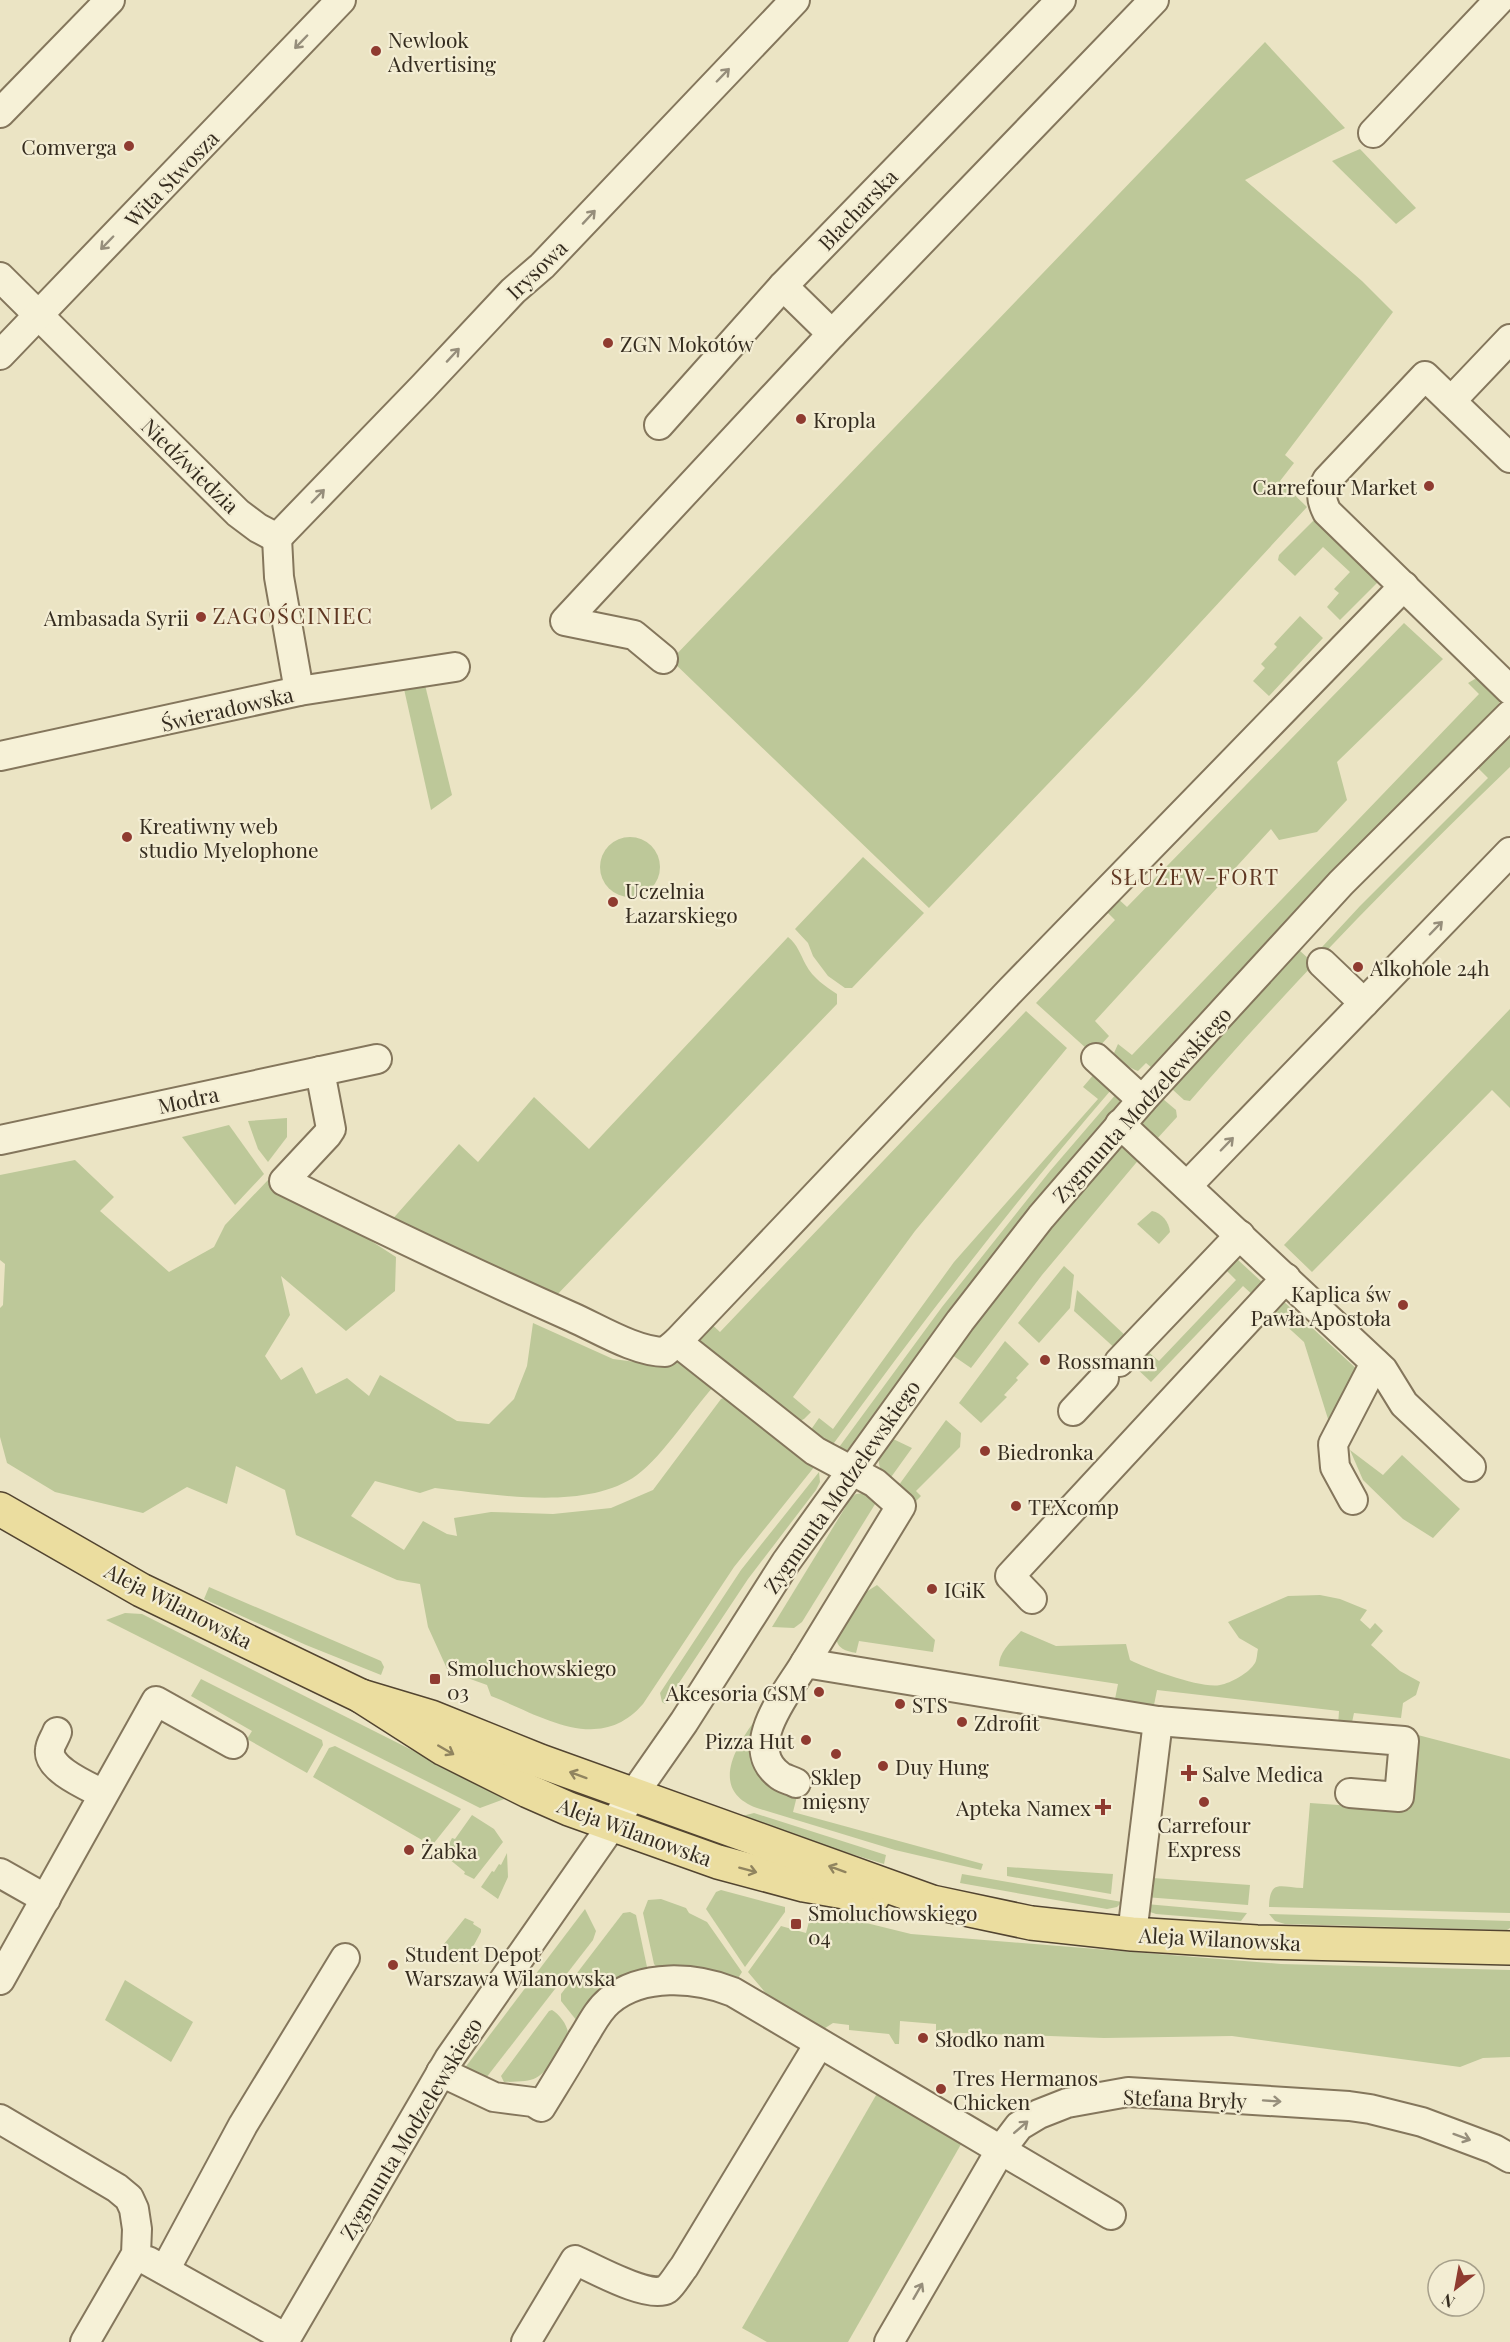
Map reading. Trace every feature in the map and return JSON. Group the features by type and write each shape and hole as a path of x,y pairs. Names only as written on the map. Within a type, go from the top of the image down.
{"main road":[{"name":"Aleja Wilanowska","path":"0,1509 141,1590 361,1696 444,1749 496,1777 569,1809 718,1862 804,1886 862,1896 932,1902 1031,1923 1132,1934 1257,1941 1510,1948"},
{"name":"Aleja Wilanowska","path":"361,1696 432,1718 633,1795 932,1902"}],"street":[{"path":"0,113 110,0"},
{"name":"Wita Stwosza","path":"0,355 341,0"},
{"name":"Irysowa","path":"277,538 513,291 542,266 795,0"},
{"name":"Blacharska","path":"659,425 783,286 1060,0"},
{"path":"663,659 634,635 565,621 832,334 1154,0"},
{"path":"1372,133 1499,0"},
{"name":"Niedźwiedzia","path":"0,277 238,513 258,528 277,538"},
{"path":"783,286 832,334"},
{"path":"1451,401 1510,339"},
{"path":"1510,458 1425,376 1322,488 1321,501 1327,512 1510,690"},
{"path":"277,538 279,577 299,691"},
{"path":"320,1071 331,1129 284,1181 368,1223 645,1349 665,1352 1011,990 1404,586"},
{"name":"Świeradowska","path":"0,756 299,691 455,667"},
{"name":"Zygmunta Modzelewskiego","path":"285,2340 441,2072 495,1991 684,1722 768,1589 851,1470 992,1279 1120,1124 1341,883 1510,715"},
{"path":"1187,1186 1510,852"},
{"path":"1322,963 1364,1002"},
{"path":"1096,1058 1142,1100"},
{"name":"Modra","path":"0,1140 377,1059"},
{"path":"1120,1124 1383,1370 1404,1404 1471,1467"},
{"path":"1073,1411 1240,1235"},
{"path":"1032,1599 1010,1576 1286,1278"},
{"path":"677,1342 815,1451 875,1484 901,1506 768,1725 763,1750 769,1764 779,1775 796,1783"},
{"path":"1353,1500 1335,1467 1333,1444 1375,1363"},
{"path":"805,1663 1158,1721 1404,1742 1399,1797 1350,1793"},
{"path":"0,1980 156,1701 232,1744"},
{"path":"1132,1934 1158,1721"},
{"path":"57,1732 50,1749 50,1757 54,1764 60,1770 103,1794"},
{"path":"0,1873 46,1899"},
{"path":"165,2270 243,2125 345,1958"},
{"path":"441,2072 494,2097 533,2102 542,2107 598,2014 609,2001 638,1986 654,1982 691,1981 720,1987 733,1992 1111,2215"},
{"path":"526,2342 575,2260 644,2290 659,2292 668,2288 690,2257 819,2044"},
{"name":"Stefana Bryły","path":"889,2342 1000,2151 1019,2126 1039,2114 1067,2103 1128,2092 1349,2106 1422,2122 1502,2153"},
{"path":"0,2119 125,2195 131,2202 135,2214 136,2254 85,2342"},
{"path":"136,2254 285,2340"}],"green space":[{"path":"1265,42 1345,128 1245,180 1362,281 1393,312 1285,455 1294,463 1280,481 1307,507 1139,689 929,908 671,660"},
{"path":"1360,149 1416,208 1396,224 1332,161"},
{"path":"1317,517 1379,575 1377,583 1340,620 1327,607 1339,593 1334,589 1350,572 1323,547 1295,576 1278,560 1279,555"},
{"path":"1300,616 1323,638 1269,696 1253,681 1265,668 1261,664 1277,647 1274,644"},
{"path":"1404,623 1443,659 1337,762 1347,800 1317,832 1279,840 1271,829 1095,1021 1109,1036 1098,1048 1092,1043 1087,1049 1036,1003 1115,920 1103,908 1115,896 1127,907"},
{"path":"1480,676 1501,700 1494,711 1376,827 1152,1068 1146,1063 1138,1071 1119,1059 1114,1053 1118,1044 1132,1055 1479,694 1468,683"},
{"path":"425,685 452,795 431,810 404,689"},
{"path":"1510,735 1510,767 1346,930 1190,1101 1184,1100 1172,1089 1299,950 1310,960 1360,906 1488,778 1477,767"},
{"path":"630,837 647,842 655,850 660,867 655,884 647,892 630,897 613,892 605,884 600,867 605,850 613,842"},
{"path":"863,857 924,913 852,988 845,988 828,976 813,956 808,943 795,929"},
{"path":"788,937 797,946 812,974 837,994 837,1004 553,1299 390,1222 459,1144 478,1162 534,1097 589,1149"},
{"path":"1510,1009 1510,1108 1492,1090 1312,1272 1284,1245"},
{"path":"1026,1011 1067,1048 915,1231 793,1397 811,1412 798,1422 701,1342 699,1335 706,1319 720,1332"},
{"path":"1095,1073 1111,1090 967,1266 831,1447 810,1431 819,1418 833,1429 954,1262 1098,1099 1083,1087"},
{"path":"1117,1093 1120,1104 1023,1217 948,1311 851,1446 847,1450 837,1450 942,1307 1050,1171"},
{"path":"1163,1099 1176,1110 1177,1117 1155,1141 1143,1127 1143,1123"},
{"path":"287,1118 287,1137 268,1162 258,1149 248,1121"},
{"path":"229,1125 264,1174 235,1205 182,1137"},
{"path":"1123,1147 1141,1157 1042,1275 971,1368 952,1355 1064,1211"},
{"path":"75,1160 114,1197 100,1211 169,1272 214,1247 225,1225 268,1180 348,1226 396,1257 395,1291 346,1331 281,1276 290,1315 265,1356 281,1380 302,1367 316,1394 347,1378 369,1396 380,1375 457,1421 489,1424 514,1399 527,1366 533,1323 613,1359 658,1365 682,1357 715,1385 667,1445 637,1475 616,1486 592,1493 539,1498 435,1488 420,1493 375,1481 351,1516 404,1550 423,1521 447,1534 457,1536 454,1518 491,1512 553,1514 611,1508 653,1490 721,1399 726,1397 815,1466 734,1567 643,1704 626,1719 608,1727 589,1729 570,1727 530,1713 491,1696 487,1685 448,1671 428,1627 420,1584 397,1580 296,1535 285,1490 236,1466 227,1504 187,1487 143,1513 55,1492 7,1463 0,1437 0,1308 3,1305 5,1264 0,1260 0,1175"},
{"path":"1152,1211 1167,1221 1170,1232 1159,1244 1137,1224"},
{"path":"1237,1259 1264,1284 1255,1297 1243,1286 1151,1382 1133,1365 1147,1351 1159,1361 1236,1280 1226,1270"},
{"path":"1064,1266 1074,1275 1070,1308 1039,1343 1018,1323"},
{"path":"1077,1290 1129,1339 1118,1351 1074,1311"},
{"path":"1281,1299 1361,1373 1333,1435 1304,1342 1270,1311"},
{"path":"1005,1341 1029,1364 1004,1395 1007,1397 981,1423 959,1403"},
{"path":"946,1420 961,1433 960,1447 916,1491 921,1496 914,1503 896,1489"},
{"path":"891,1438 912,1448 889,1480 880,1468 879,1459"},
{"path":"1350,1450 1383,1475 1402,1455 1460,1509 1433,1538 1403,1519 1363,1480"},
{"path":"819,1472 820,1482 816,1490 748,1579 665,1704 662,1702 660,1693 741,1570"},
{"path":"865,1493 877,1501 802,1622 794,1628 772,1627 851,1498 856,1494"},
{"path":"877,1585 935,1640 933,1652 859,1641 856,1653 840,1647 836,1637 863,1594"},
{"path":"209,1587 381,1661 384,1667 381,1675 306,1645 204,1599"},
{"path":"1320,1595 1340,1599 1367,1610 1360,1620 1370,1629 1375,1623 1383,1631 1371,1645 1400,1671 1420,1682 1416,1695 1403,1703 1401,1718 1354,1713 1351,1727 1338,1726 1339,1711 1157,1690 1154,1705 1115,1699 1118,1684 999,1666 1004,1651 1021,1631 1056,1646 1126,1644 1130,1660 1138,1664 1188,1681 1220,1685 1234,1680 1249,1670 1256,1662 1258,1649 1239,1638 1228,1622 1288,1596"},
{"path":"125,1613 142,1614 507,1798 480,1808 106,1620"},
{"path":"201,1679 322,1740 323,1745 307,1773 247,1739 252,1731 191,1696"},
{"path":"753,1723 751,1749 754,1759 767,1774 797,1796 793,1812 983,1864 981,1870 895,1850 757,1808 743,1801 734,1791 730,1781 730,1770 733,1758"},
{"path":"1414,1734 1510,1759 1510,1913 1269,1907 1274,1888 1283,1886 1303,1888 1310,1803 1409,1810"},
{"path":"335,1746 461,1809 434,1843 423,1838 422,1840 313,1777 329,1748"},
{"path":"754,1813 886,1855 884,1864 741,1820 742,1816"},
{"path":"472,1815 494,1829 503,1842 474,1879 464,1874 465,1872 450,1858 441,1853 448,1841 455,1839"},
{"path":"507,1853 508,1877 498,1899 481,1887 492,1871 494,1872 499,1864 501,1865"},
{"path":"1007,1867 1113,1874 1111,1894 1007,1876"},
{"path":"962,1874 1122,1902 1117,1907 1107,1909 960,1883"},
{"path":"1149,1879 1250,1885 1248,1905 1145,1897"},
{"path":"721,1890 785,1907 785,1912 745,1967 706,1909 716,1892"},
{"path":"661,1899 686,1908 689,1913 707,1922 742,1972 735,1983 660,1971 654,1964 643,1913 648,1900"},
{"path":"1146,1904 1247,1913 1241,1921 1156,1914 1150,1912"},
{"path":"585,1909 596,1931 593,1940 486,2078 464,2069"},
{"path":"630,1912 636,1915 647,1967 643,1974 577,2021 561,2001 561,1994 623,1913"},
{"path":"811,1914 844,1923 846,1918 911,1934 1281,1964 1510,1970 1510,2057 1483,2058 1460,2067 1232,2036 1104,2038 936,2032 936,2024 900,2021 899,2044 895,2044 889,2034 849,2030 849,2025 833,2023 822,2030 774,2003 748,1972 781,1926 806,1933"},
{"path":"1269,1914 1510,1921 1510,1928 1507,1930 1285,1924 1275,1921"},
{"path":"465,1918 474,1922 473,1924 481,1929 481,1932 463,1965 448,1957 449,1954 440,1949"},
{"path":"125,1980 193,2022 171,2062 105,2020"},
{"path":"552,2010 562,2020 568,2033 550,2064 540,2075 530,2080 504,2082 501,2076"},
{"path":"879,2090 964,2139 848,2342 767,2342 742,2328"}],"place":[{"name":"Newlook Advertising","path":"376,51"},
{"name":"Comverga","path":"129,146"},
{"name":"ZGN Mokotów","path":"608,343"},
{"name":"Kropla","path":"801,419"},
{"name":"Carrefour Market","path":"1429,486"},
{"name":"Ambasada Syrii","path":"201,617"},
{"name":"Kreatiwny web studio Myelophone","path":"127,837"},
{"name":"Uczelnia Łazarskiego","path":"613,902"},
{"name":"Alkohole 24h","path":"1358,967"},
{"name":"Kaplica św Pawła Apostoła","path":"1403,1305"},
{"name":"Rossmann","path":"1045,1360"},
{"name":"Biedronka","path":"985,1451"},
{"name":"TEXcomp","path":"1016,1506"},
{"name":"IGiK","path":"932,1589"},
{"name":"Smoluchowskiego 03","path":"435,1679"},
{"name":"Akcesoria GSM","path":"819,1692"},
{"name":"STS","path":"900,1704"},
{"name":"Zdrofit","path":"962,1722"},
{"name":"Pizza Hut","path":"806,1740"},
{"name":"Sklep mięsny","path":"836,1754"},
{"name":"Duy Hung","path":"883,1766"},
{"name":"Salve Medica","path":"1189,1773"},
{"name":"Carrefour Express","path":"1204,1802"},
{"name":"Apteka Namex","path":"1103,1807"},
{"name":"Żabka","path":"409,1850"},
{"name":"Smoluchowskiego 04","path":"796,1924"},
{"name":"Student Depot Warszawa Wilanowska","path":"393,1965"},
{"name":"Słodko nam","path":"923,2038"},
{"name":"Tres Hermanos Chicken","path":"941,2089"}],"district":[{"name":"ZAGOŚCINIEC","path":"293,615"},
{"name":"SŁUŻEW-FORT","path":"1195,876"}]}
